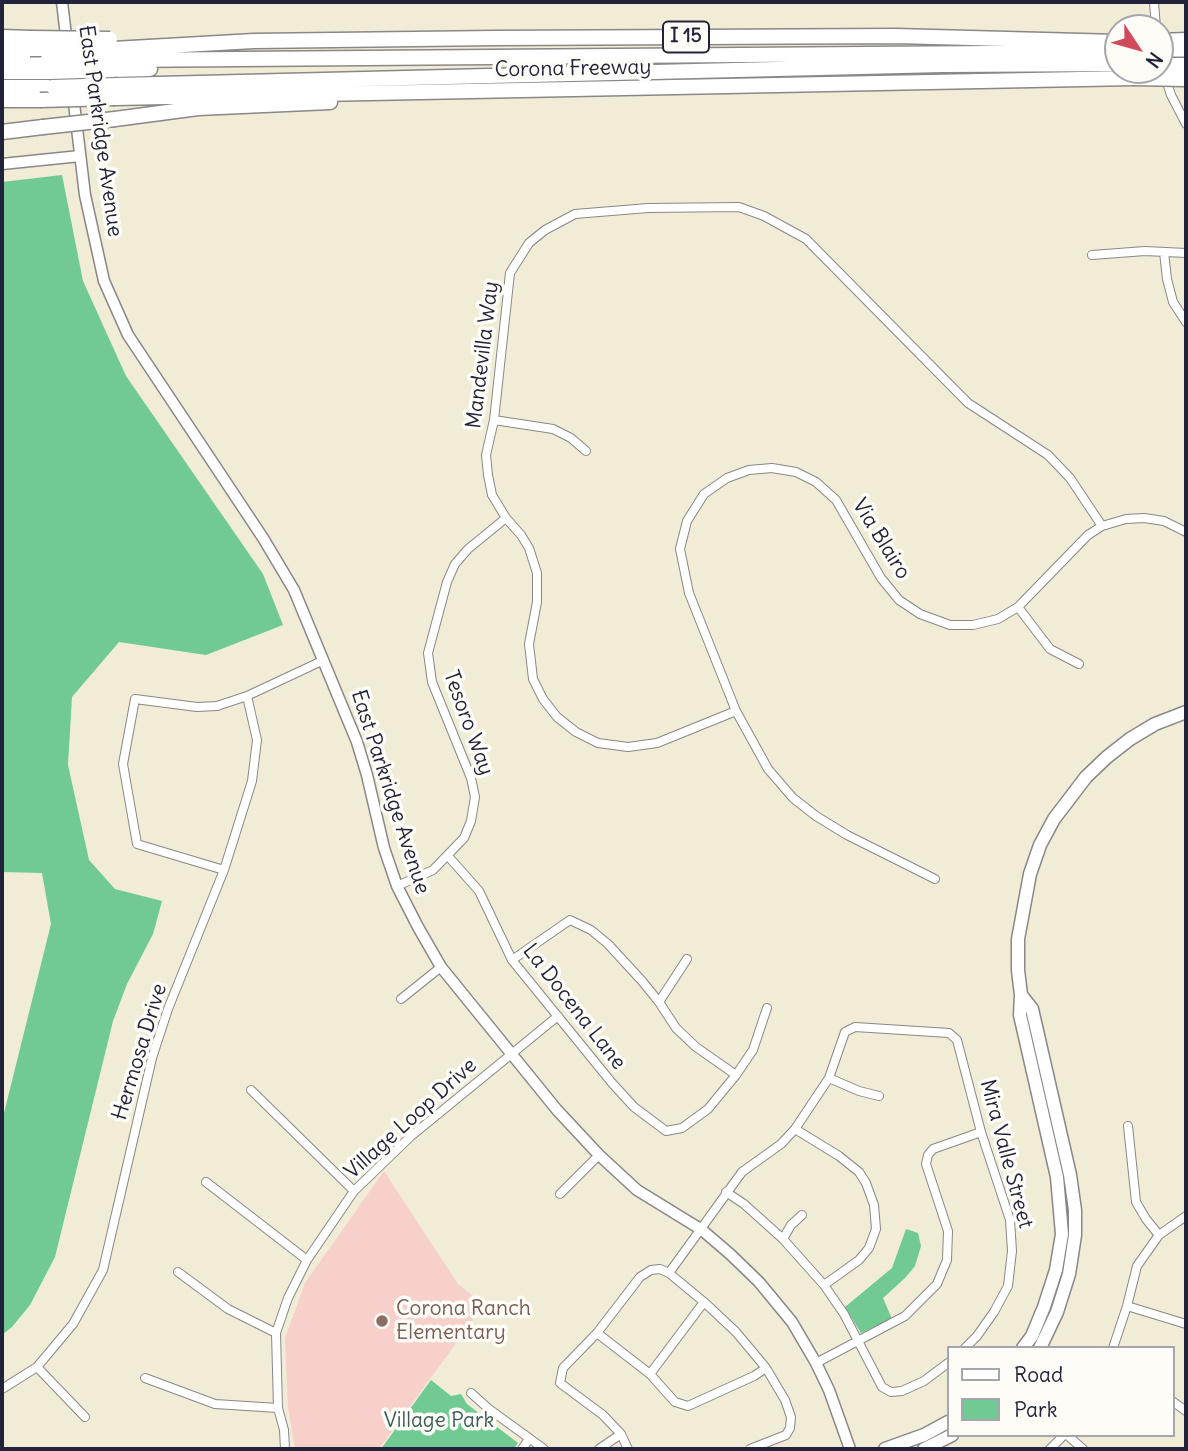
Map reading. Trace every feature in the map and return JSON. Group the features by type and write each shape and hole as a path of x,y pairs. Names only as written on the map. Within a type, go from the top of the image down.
{"highway":[{"name":"Corona Freeway","path":"2,100 40,100 114,68 254,41 896,36 1104,42"},
{"path":"2,37 31,43"},
{"name":"Corona Freeway","path":"2,49 31,43 114,68 425,92 1133,78 1185,59"},
{"path":"2,81 114,68 452,56 1104,52"},
{"path":"2,62 50,74"},
{"path":"2,72 50,74 114,68 447,76 1104,64"},
{"path":"2,87 50,74"},
{"path":"2,132 198,108 298,105 425,92"}],"main road":[{"name":"East Parkridge Avenue","path":"62,2 85,195 104,281 128,335 263,538 294,590 357,741 384,848 397,886 441,967 557,1110 599,1154 637,1190 702,1230 759,1283 792,1322 816,1363 829,1390 850,1449"},
{"path":"2,164 80,156"},
{"path":"1024,1346 1032,1336 1044,1307 1056,1270 1062,1234 1057,1177 1020,1015 1018,970 1022,910 1030,874 1040,845 1054,819 1086,777 1107,757 1156,724 1186,712"},
{"path":"1021,995 1032,1009 1070,1175 1075,1210 1075,1235 1069,1273 1057,1312 1041,1346"},
{"path":"884,1449 925,1435 946,1423"},
{"path":"924,1449 948,1437"}],"street":[{"path":"1167,84 1186,124"},
{"name":"Mandevilla Way","path":"736,711 657,743 628,747 598,743 576,732 557,717 533,680 529,644 537,602 537,573 529,548 492,495 486,455 494,420 510,273 529,243 545,230 575,214 648,208 739,207 764,216 806,239 968,403 1048,455 1070,478 1102,526"},
{"path":"1092,255 1145,251 1186,253"},
{"path":"1164,252 1173,302 1186,322"},
{"path":"494,420 553,429 571,438 586,451"},
{"name":"Via Blairo","path":"935,879 847,835 793,798 768,769 736,711 688,593 680,549 687,521 704,494 727,478 749,470 772,468 796,472 816,482 836,500 887,585 899,600 920,614 950,625 973,625 998,619 1018,607 1088,535 1102,526 1126,519 1144,518 1164,521 1186,532"},
{"name":"Tesoro Way","path":"397,886 433,870 464,838 471,821 475,797 471,778 432,682 428,653 447,582 455,564 506,518"},
{"path":"1018,607 1051,649 1079,664"},
{"path":"224,870 137,844 123,764 135,699 197,708 217,706 247,696 324,660"},
{"name":"Hermosa Drive","path":"2,1389 37,1367 73,1324 103,1270 152,1058 168,1009 224,870 252,781 257,740 247,696"},
{"name":"La Docena Lane","path":"448,856 479,891 512,960 634,1107 666,1131 682,1128 708,1109 736,1075"},
{"path":"512,960 570,920 591,930 608,944 659,1002 676,1028 696,1047 736,1075 753,1050 767,1008"},
{"path":"659,1002 687,959"},
{"path":"401,999 441,967"},
{"name":"Village Loop Drive","path":"285,1449 284,1430 278,1408 276,1333 288,1298 307,1261 354,1191 410,1137 558,1016"},
{"name":"Mira Valle Street","path":"829,1078 845,1032 855,1027 949,1033 957,1040 981,1132 1010,1220 1012,1251 1008,1286 995,1312 967,1346"},
{"path":"668,1273 742,1172 781,1144 795,1129 829,1078 879,1096"},
{"path":"251,1090 354,1191"},
{"path":"1128,1126 1136,1202 1159,1235"},
{"path":"795,1129 839,1156 859,1172 874,1205 876,1229 869,1248 859,1260 824,1285"},
{"path":"816,1363 905,1316 937,1284 947,1260 948,1231 926,1164 928,1155 933,1149 981,1132"},
{"path":"560,1194 599,1154"},
{"path":"206,1182 307,1261"},
{"path":"726,1192 744,1204 783,1239 824,1285 844,1314 881,1387 891,1392 902,1391 925,1381 946,1365"},
{"path":"783,1239 802,1215"},
{"path":"1114,1346 1137,1266 1159,1235 1186,1216"},
{"path":"628,1449 621,1434 603,1415 560,1383 563,1368 597,1333 640,1277 651,1270 660,1269 704,1302 736,1332 766,1368 785,1400 791,1417 786,1435 750,1449"},
{"path":"178,1272 228,1309 276,1333"},
{"path":"650,1374 704,1302"},
{"path":"1127,1306 1186,1324"},
{"path":"597,1333 650,1374 675,1402 688,1406 766,1368"},
{"path":"37,1367 85,1417"},
{"path":"145,1378 215,1404 278,1408"},
{"path":"471,1393 544,1449"},
{"path":"599,1449 621,1434"},
{"path":"1050,1449 1063,1437"},
{"path":"1068,1437 1083,1449"},
{"path":"522,1449 530,1439"}],"shaded area":[{"name":"Corona Ranch Elementary","path":"384,1171 458,1284 484,1305 379,1449 295,1449 288,1408 285,1338 305,1283"}],"green space":[{"path":"62,175 83,281 126,376 263,574 283,625 206,655 119,642 72,697 68,765 89,860 115,889 162,901 153,934 127,984 113,1021 55,1257 30,1305 2,1335 2,1121 51,924 42,873 2,872 2,182"},
{"path":"906,1229 918,1233 921,1246 915,1266 883,1298 892,1319 861,1333 845,1307 892,1268"},
{"name":"Village Park","path":"431,1380 451,1396 461,1394 467,1404 518,1443 514,1449 381,1449"}],"place":[{"name":"Corona Ranch Elementary","path":"382,1321"}]}
